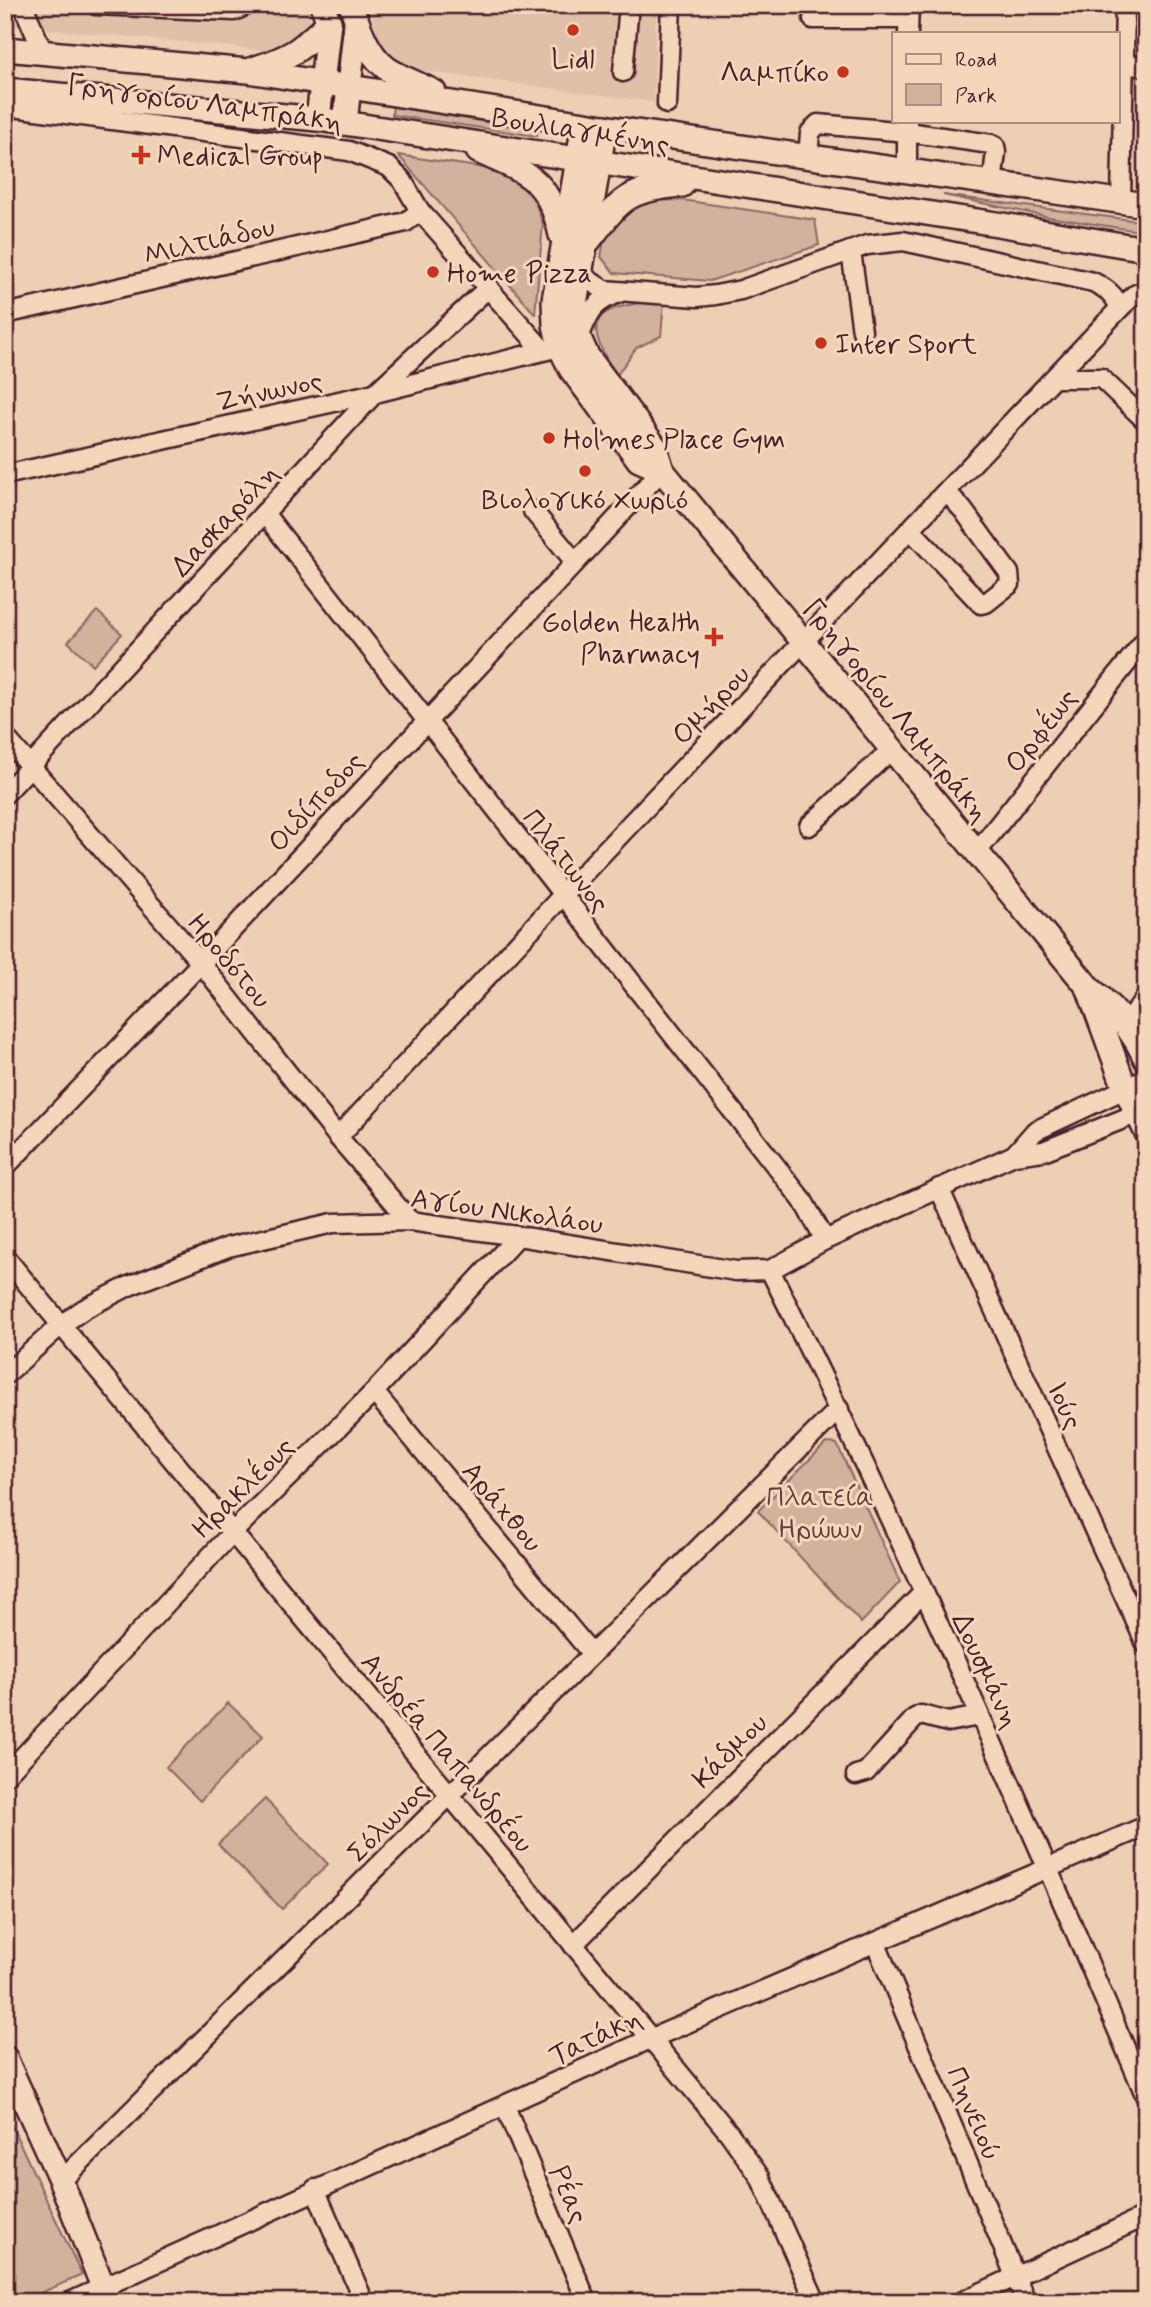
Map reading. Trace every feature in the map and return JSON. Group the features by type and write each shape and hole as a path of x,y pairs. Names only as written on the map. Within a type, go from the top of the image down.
{"main road":[{"path":"345,123 354,13"},
{"path":"354,13 370,50 383,65 457,103"},
{"path":"248,71 286,58 302,48 326,14"},
{"path":"318,119 326,14"},
{"name":"Βουλιαγμένης","path":"5,49 248,71 594,126 1146,205"},
{"name":"Βουλιαγμένης","path":"5,90 318,119 720,183 905,209 1146,249"},
{"name":"Γρηγορίου Λαμπράκη","path":"561,345 575,304 576,253 594,126"},
{"path":"456,141 528,174 538,183 549,197 576,253 622,200 638,192 656,187 720,183"},
{"name":"Γρηγορίου Λαμπράκη","path":"561,345 555,325 554,300 576,253"},
{"name":"Γρηγορίου Λαμπράκη","path":"561,345 587,356 655,447 662,470 1088,987 1109,1003 1126,1024 1146,1059"},
{"name":"Γρηγορίου Λαμπράκη","path":"1088,987 1125,1088 1142,1118"},
{"path":"5,2057 61,2181 106,2294"}],"street":[{"path":"23,5 43,52"},
{"path":"96,5 234,11 247,5"},
{"path":"623,72 629,5"},
{"path":"667,104 671,5"},
{"path":"1121,201 1125,5"},
{"path":"813,19 908,19"},
{"path":"1122,67 1146,66"},
{"name":"Γρηγορίου Λαμπράκη","path":"5,106 349,151 389,167 402,180 421,211 489,287 561,345"},
{"path":"808,157 810,133 818,124 907,126 995,146 992,184"},
{"path":"907,126 907,172"},
{"path":"903,241 905,209"},
{"name":"Μιλτιάδου","path":"5,314 406,222 421,211"},
{"path":"576,253 595,286 619,293 697,297 741,290 867,245 903,241 1093,282 1115,296 1121,308"},
{"path":"851,251 862,331"},
{"name":"Δασκαρόλη","path":"5,794 375,393 489,287"},
{"name":"Ομήρου","path":"338,1137 562,896 1121,308 1135,295 1146,290"},
{"path":"561,345 595,305 619,293"},
{"name":"Ζήνωνος","path":"5,475 375,393 561,345"},
{"path":"1056,377 1101,378 1146,421"},
{"name":"Οιδίποδος","path":"5,1167 201,963 662,470"},
{"path":"911,530 981,604 1010,584 1009,573 947,492"},
{"path":"533,511 575,562"},
{"name":"Πλάτωνος","path":"264,513 803,1201 825,1240"},
{"name":"Ορφέως","path":"976,853 1146,639"},
{"name":"Ηροδότου","path":"5,737 201,963 338,1137 410,1221"},
{"path":"808,826 891,750"},
{"path":"1126,1024 1146,998"},
{"name":"Αγίου Νικολάου","path":"1014,1155 1035,1131 1146,1079"},
{"name":"Αγίου Νικολάου","path":"5,1375 61,1325 84,1309 128,1286 228,1247 332,1223 410,1221 736,1271 770,1270 825,1240 1014,1155 1043,1150 1142,1118"},
{"name":"Ιούς","path":"939,1188 1146,1644"},
{"name":"Ηρακλέους","path":"5,1776 233,1532 374,1392 518,1236"},
{"name":"Ανδρέα Παπανδρέου","path":"5,1257 729,2133 760,2178 816,2302"},
{"name":"Δουσμάνη","path":"770,1270 839,1409 1049,1868 1146,2097"},
{"name":"Αράχθου","path":"374,1392 592,1654"},
{"name":"Σόλωνος","path":"61,2181 839,1409"},
{"name":"Κάδμου","path":"573,1945 923,1593"},
{"path":"856,1775 866,1772 915,1718 920,1716 948,1722 979,1716"},
{"name":"Τατάκη","path":"70,2302 106,2294 315,2189 650,2039 1146,1826"},
{"name":"Πηνειού","path":"876,1944 1026,2302"},
{"name":"Ρέας","path":"505,2106 587,2302"},
{"path":"315,2189 364,2302"},
{"path":"961,2302 1146,2216"}],"shaded area":[{"path":"5,5 308,5 309,20 299,40 284,49 265,50 5,25"},
{"path":"369,5 656,5 654,102 407,69 379,41"}],"green space":[{"path":"393,104 538,127 537,136 392,115"},
{"path":"398,155 504,171 530,188 543,224 535,314"},
{"path":"943,195 1146,222 1146,232 1049,217"},
{"path":"682,200 815,220 819,245 710,281 614,273 601,257 605,234 624,212 650,201"},
{"path":"664,300 661,336 636,348 617,375 597,337 597,325 602,316 625,306"},
{"path":"97,611 122,634 93,665 68,642"},
{"name":"Πλατεία Ηρώων","path":"826,1443 837,1444 900,1582 861,1623 758,1511"},
{"path":"228,1703 263,1736 200,1801 166,1767"},
{"path":"265,1799 328,1864 282,1909 218,1844"},
{"path":"5,2112 82,2275 20,2302 5,2302"}],"place":[{"name":"Lidl","path":"573,30"},
{"name":"Λαμπίκο","path":"843,72"},
{"name":"Medical Group","path":"141,155"},
{"name":"Home Pizza","path":"433,272"},
{"name":"Inter Sport","path":"821,343"},
{"name":"Holmes Place Gym","path":"549,438"},
{"name":"Βιολογικό Χωριό","path":"585,471"},
{"name":"Golden Health Pharmacy","path":"714,637"}]}
